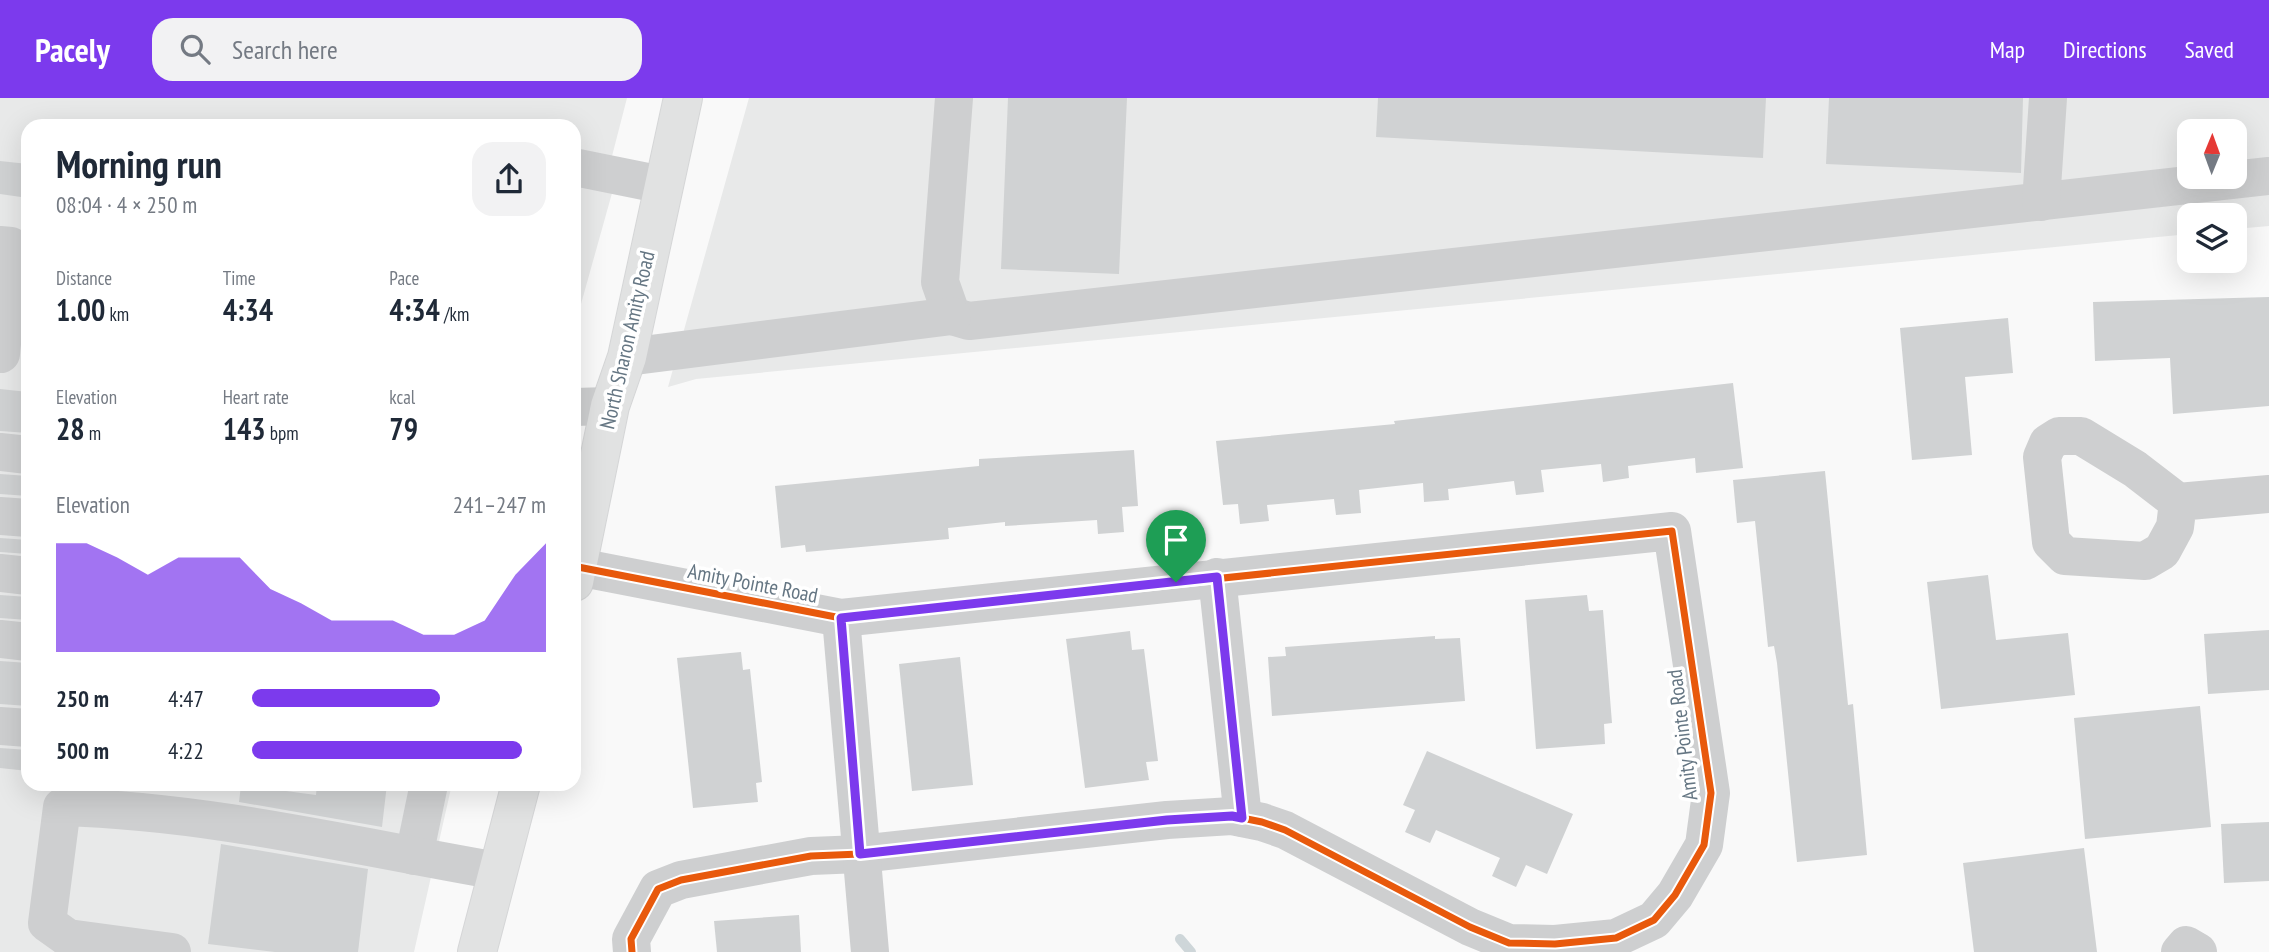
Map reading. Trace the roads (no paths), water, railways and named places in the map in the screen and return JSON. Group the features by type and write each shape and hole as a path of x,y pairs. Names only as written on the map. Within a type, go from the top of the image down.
{"main road":[{"name":"North Sharon Amity Road","path":"581,515 592,406 627,357 683,98"},
{"path":"477,952 519,791"}],"street":[{"path":"952,316 940,282 954,98"},
{"path":"2042,202 2048,98"},
{"path":"581,168 663,185"},
{"path":"627,357 952,316 969,321 983,320 2269,176"},
{"path":"0,245 11,246 10,356"},
{"path":"0,452 21,454"},
{"path":"2178,502 2269,494"},
{"path":"0,516 21,518"},
{"name":"Amity Pointe Road","path":"581,575 841,618 1672,531 1711,793 1704,845 1675,895 1654,920 1616,938 1555,944 1509,943 1471,927 1285,830 1232,816 1167,820 860,854 811,856 681,880 658,890 631,939 632,952"},
{"path":"0,573 21,575"},
{"path":"1217,577 1242,818"},
{"path":"841,618 870,952"},
{"path":"0,639 21,641"},
{"path":"0,726 21,728"},
{"path":"414,856 428,791"},
{"path":"172,952 68,938 47,923 62,807 103,808 230,825 498,871"},
{"path":"2180,952 2186,945 2198,952"}],"waterway":[{"path":"1180,939 1191,952"}]}
